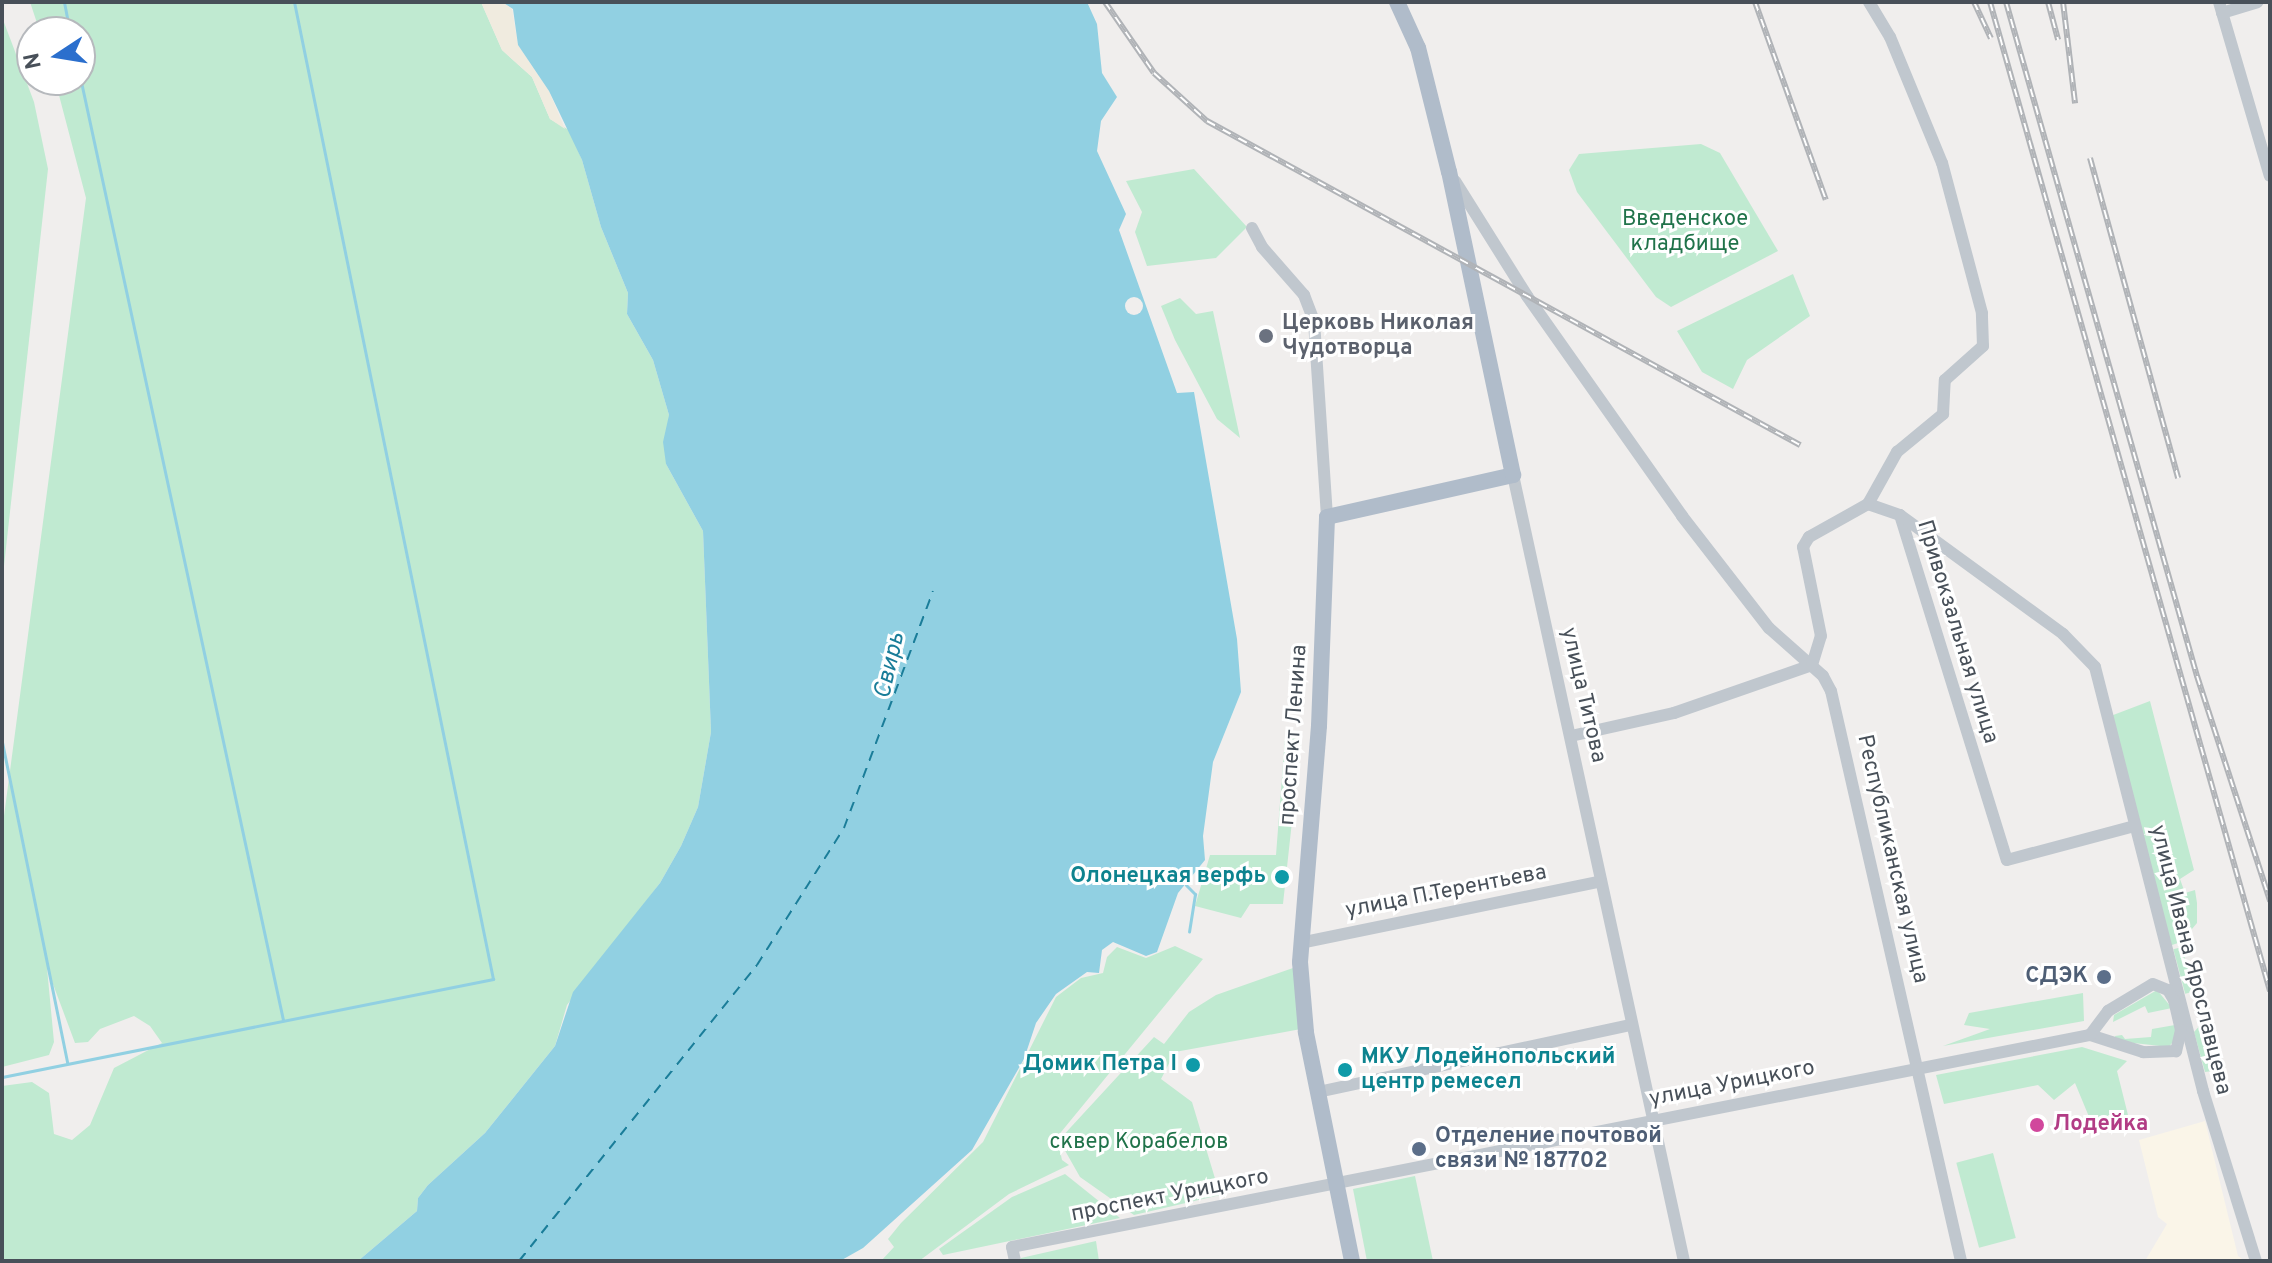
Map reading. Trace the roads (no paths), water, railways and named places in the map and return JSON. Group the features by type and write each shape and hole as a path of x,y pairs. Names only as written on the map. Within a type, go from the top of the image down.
{"main road":[{"name":"улица Титова","path":"1397,2 1418,48 1441,139 1513,475"},
{"path":"1327,517 1513,475"},
{"name":"проспект Ленина","path":"1327,517 1319,726 1300,943 1306,1032 1352,1261"}],"street":[{"path":"1571,736 1674,713 1812,665 1821,636 1803,547 1809,537 1868,504 1897,452 1943,414 1945,380 1983,346 1982,313 1942,163 1890,37 1869,2"},
{"path":"2257,2 2221,8 2270,176"},
{"name":"Республиканская улица","path":"1449,172 1527,296 1682,516 1769,628 1823,676 1836,709 1961,1261"},
{"name":"проспект Ленина","path":"1252,228 1262,247 1304,295 1314,321 1327,517"},
{"name":"улица Титова","path":"1513,475 1684,1261"},
{"path":"1868,504 1900,515"},
{"name":"Привокзальная улица","path":"1900,515 2063,634 2095,667"},
{"name":"Привокзальная улица","path":"1900,515 2007,860 2135,826"},
{"name":"улица Ивана Ярославцева","path":"2095,667 2197,1066 2256,1261"},
{"name":"улица П.Терентьева","path":"1300,943 1601,881"},
{"path":"2160,985 2171,964"},
{"path":"2160,985 2143,987 2108,1011 2090,1035 2117,1047 2163,1056 2178,1048"},
{"path":"2160,985 2174,1000 2181,1030 2178,1048"},
{"path":"1318,1092 1631,1025"},
{"name":"улица Урицкого","path":"1336,1184 2090,1035"},
{"path":"2178,1048 2197,1066"},
{"name":"проспект Урицкого","path":"1015,1261 1012,1247 1336,1184"}],"water":[{"name":"Свирь","path":"502,2 1087,2 1097,24 1102,73 1117,97 1101,121 1097,151 1126,214 1119,230 1177,393 1194,392 1237,639 1241,692 1213,762 1203,836 1205,860 1178,893 1157,952 1146,956 1113,942 1102,950 1099,973 1087,972 1056,994 1036,1023 1024,1059 972,1150 863,1248 840,1261 358,1261 417,1211 418,1198 428,1185 485,1133 555,1046 573,992 660,883 681,846 698,807 711,732 703,531 666,464 663,442 669,415 653,360 627,314 628,293 601,227 582,160 549,91 518,45 513,9"}],"waterway":[{"path":"64,2 67,16"},
{"path":"2,1077 493,979 294,2"},
{"path":"84,96 283,1020"},
{"path":"2,742 67,1062"},
{"path":"1186,885 1195,894 1189,932"}],"railway":[{"path":"1105,2 1154,73 1207,121 1800,445"},
{"path":"1755,2 1826,200"},
{"path":"1974,2 1991,38"},
{"path":"1990,2 2270,991"},
{"path":"2006,2 2197,676 2270,901"},
{"path":"2048,2 2058,40"},
{"path":"2063,2 2075,103"},
{"path":"2090,158 2178,478"}],"place":[{"name":"Церковь Николая Чудотворца","path":"1266,336"},
{"name":"Олонецкая верфь","path":"1282,877"},
{"name":"СДЭК","path":"2104,977"},
{"name":"Домик Петра I","path":"1193,1065"},
{"name":"МКУ Лодейнопольский центр ремесел","path":"1345,1070"},
{"name":"Лодейка","path":"2037,1125"},
{"name":"Отделение почтовой связи № 187702","path":"1419,1149"}],"park label":[{"name":"Введенское кладбище","path":"1685,232"},
{"name":"сквер Корабелов","path":"1139,1143"}]}
